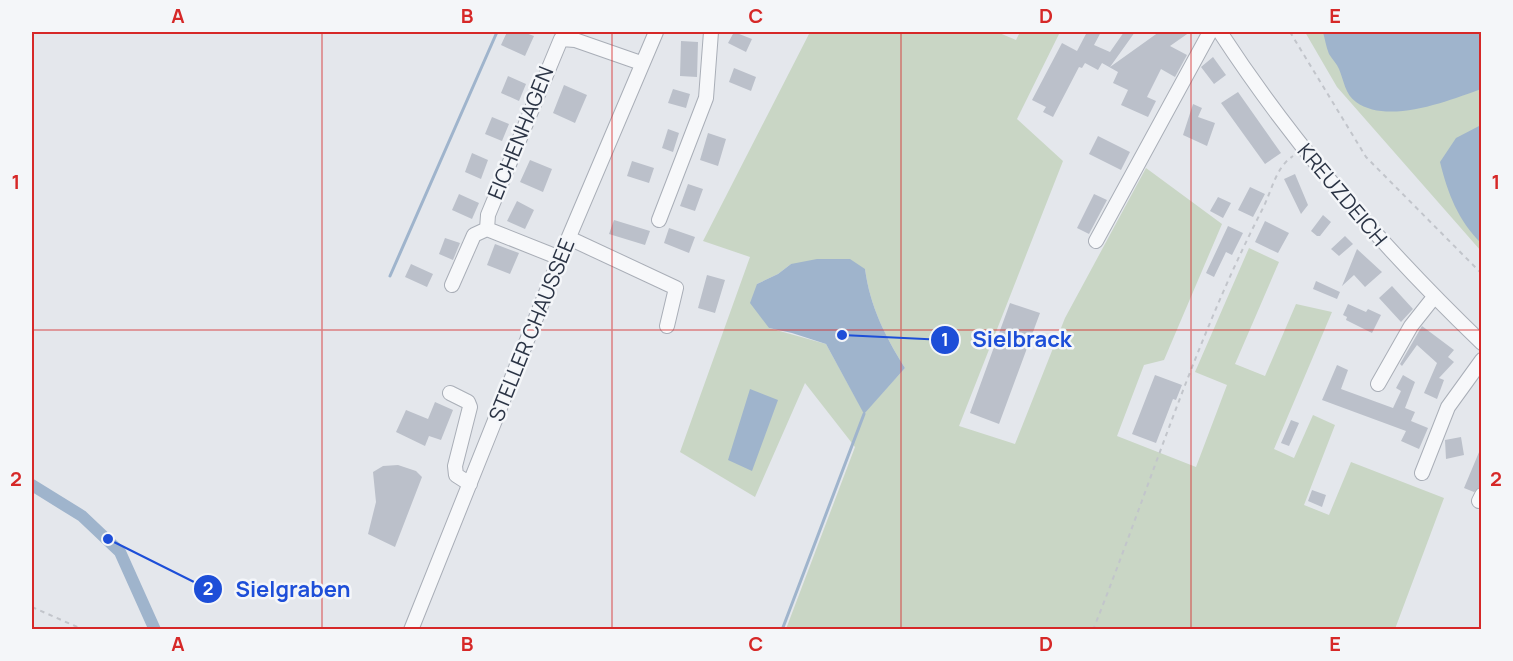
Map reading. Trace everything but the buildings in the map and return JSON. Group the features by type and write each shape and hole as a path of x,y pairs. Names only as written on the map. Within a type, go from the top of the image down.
{"street":[{"name":"STELLER CHAUSSEE","path":"411,630 560,258 640,63 656,32"},
{"path":"659,220 706,98 711,32"},
{"path":"1096,241 1210,32"},
{"name":"KREUZDEICH","path":"1220,32 1303,149 1361,220 1434,297 1482,343"},
{"name":"EICHENHAGEN","path":"487,230 488,215 560,35 640,63"},
{"path":"453,285 474,235 487,230 560,258"},
{"path":"569,238 676,288 668,326"},
{"path":"1378,384 1411,326 1434,297"},
{"path":"1422,473 1448,407 1482,360"},
{"path":"450,393 468,402 470,407 455,466 456,475 470,484"}],"path":[{"path":"1290,32 1366,157 1482,274"},
{"path":"1093,630 1158,464 1189,374 1244,243 1274,186 1278,171 1303,149"},
{"path":"32,607 84,630"}],"green space":[{"path":"810,32 997,32 1016,40 1020,32 1060,32 1017,119 1063,161 959,426 1015,444 1065,318 1146,168 1222,224 1164,360 1144,365 1117,436 1196,467 1227,385 1195,372 1249,248 1279,262 1235,364 1265,376 1296,304 1332,312 1274,449 1294,458 1313,415 1335,425 1304,505 1329,515 1351,462 1444,498 1395,629 786,629 855,447 805,383 755,497 680,452 750,257 703,241","holes":["791,264 865,269 879,320 905,368 864,413 826,344 769,328 757,284 778,274"]},
{"path":"1305,32 1481,32 1481,251 1337,87"}],"water":[{"path":"1323,32 1481,32 1481,89 1418,109 1384,111 1369,109 1349,95 1338,67 1329,54"},
{"path":"1481,125 1481,243 1460,216 1440,162 1456,138"},
{"path":"817,259 850,259 865,269 879,320 905,368 864,414 826,344 769,328 750,303 757,284 778,274 791,264"},
{"path":"750,389 778,400 752,471 728,460"}],"waterway":[{"path":"390,276 497,32"},
{"path":"782,630 864,414"},
{"path":"32,485 82,516 120,552 155,630"}],"place":[{"name":"Sielbrack","path":"842,335"},
{"name":"Sielgraben","path":"108,539"}]}
